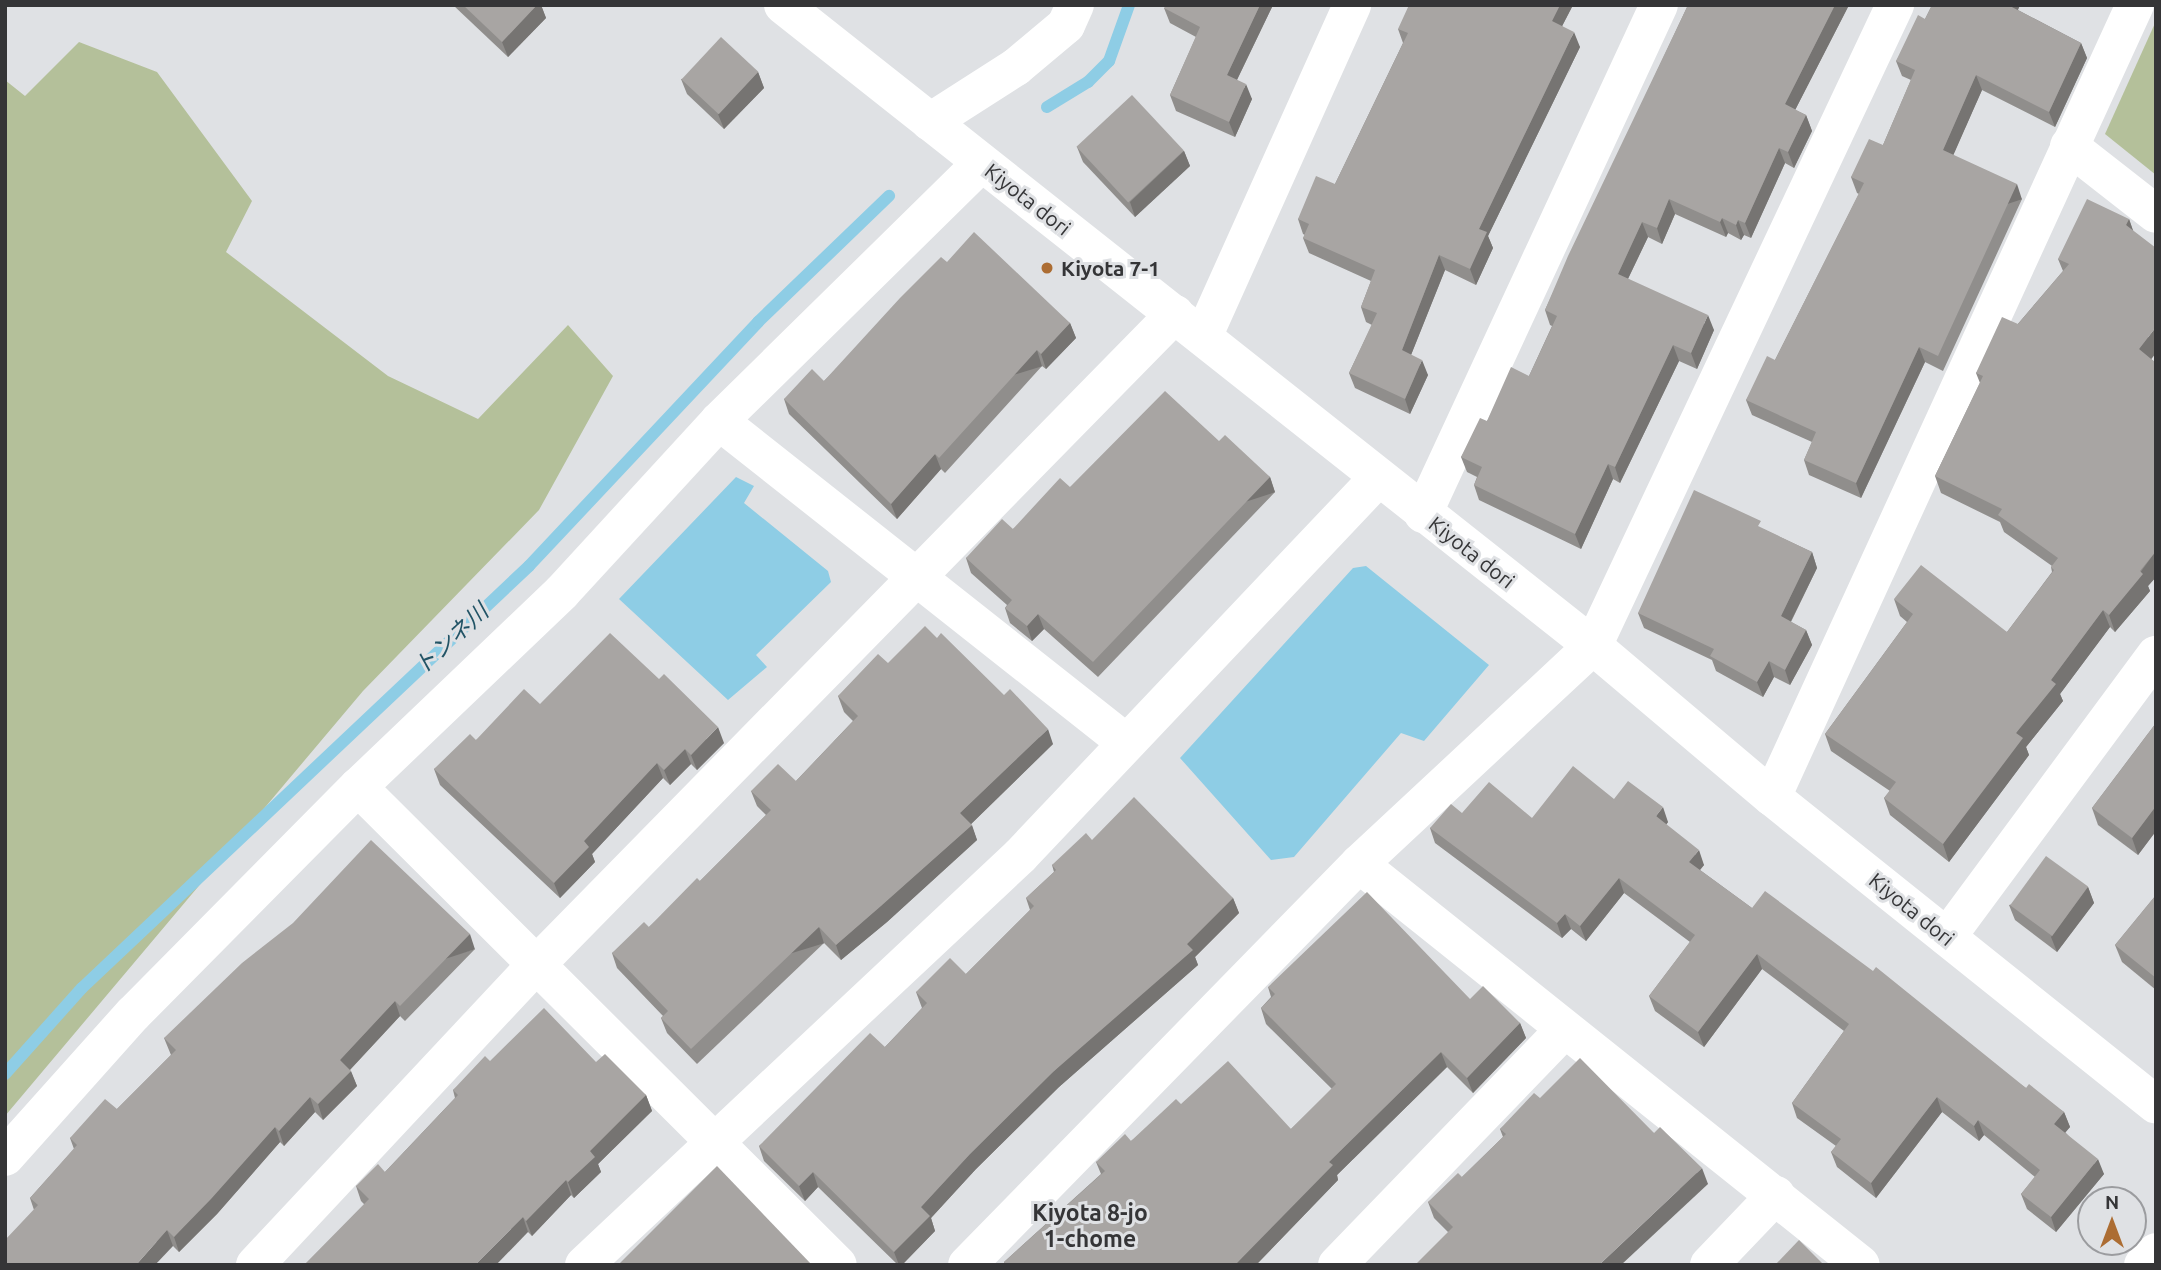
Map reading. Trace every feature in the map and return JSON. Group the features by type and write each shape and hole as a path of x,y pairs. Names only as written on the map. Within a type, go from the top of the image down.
{"street":[{"name":"Kiyota dori","path":"783,5 1593,646 1772,797 2156,1105"},
{"path":"930,122 1017,67 1066,25 1074,5"},
{"path":"255,1265 539,962 916,575 1189,326 1353,5"},
{"path":"1423,514 1659,5"},
{"path":"967,1265 1359,864 1593,646 1895,5"},
{"path":"1772,797 2136,5"},
{"path":"2069,146 2156,214"},
{"path":"5,1157 133,1014 359,787 562,592 719,421 982,163"},
{"path":"719,421 1124,741"},
{"path":"584,1265 712,1141 1020,856 1124,741 1378,478"},
{"path":"1947,937 2156,655"},
{"path":"359,787 539,962 712,1141 838,1265"},
{"path":"1359,864 1861,1265"},
{"path":"1338,1265 1565,1029"},
{"path":"1709,1265 1776,1195"},
{"path":"2143,1265 2156,1252"}],"green space":[{"path":"2156,21 2156,175 2105,134"},
{"path":"79,42 157,72 252,201 226,252 388,376 478,419 568,325 613,376 539,510 363,691 5,1116 5,80 25,96"}],"water":[{"path":"736,477 754,486 744,503 828,571 831,582 756,655 767,667 728,700 619,599"},
{"path":"1366,566 1489,665 1424,741 1401,733 1294,857 1271,860 1180,758 1353,568"}],"building":[{"path":"463,5 537,5 502,42"},
{"path":"1166,5 1260,5 1227,75 1246,84 1229,122 1170,95 1200,27 1164,8"},
{"path":"1409,5 1560,5 1552,21 1574,32 1479,229 1487,232 1470,269 1439,255 1402,350 1422,360 1405,399 1349,373 1377,313 1361,307 1375,270 1303,238 1309,224 1298,219 1316,176 1335,184 1408,33 1398,29"},
{"path":"1688,5 1835,5 1785,104 1806,115 1788,152 1779,148 1745,223 1738,220 1736,225 1722,218 1720,222 1669,199 1657,228 1642,222 1618,274 1708,315 1691,353 1673,345 1615,467 1608,464 1575,534 1474,485 1482,467 1461,457 1480,418 1487,421 1511,367 1529,376 1557,316 1545,310 1568,256"},
{"path":"1932,5 2008,5 2081,43 2049,112 1976,75 1943,150 2017,184 1938,356 1919,347 1856,483 1804,460 1816,432 1746,400 1767,356 1775,360 1864,183 1851,177 1869,139 1883,145 1915,70 1896,61 1918,15 1925,19"},
{"path":"721,37 758,72 719,114 681,79"},
{"path":"1132,95 1184,151 1128,202 1076,147"},
{"path":"2087,199 2129,219 2126,225 2156,248 2156,327 2139,349 2156,363 2156,551 2140,571 2143,574 2109,615 2103,610 2051,680 2056,684 2016,733 2023,738 1943,844 1884,798 1896,782 1825,734 1913,614 1894,599 1921,565 2007,632 2054,570 2051,567 2058,558 1998,515 2002,509 1935,476 1983,376 1976,373 2002,317 2018,324 2069,264 2058,259"},
{"path":"974,232 1070,323 1041,354 1037,350 939,458 935,454 891,504 784,399 812,369 824,381 941,257 947,262"},
{"path":"1165,391 1219,441 1225,435 1270,477 1093,662 1038,614 1027,626 1005,608 1012,600 966,558 1002,519 1013,529 1060,478 1070,487"},
{"path":"1694,490 1761,521 1758,526 1812,552 1781,616 1806,630 1785,670 1769,661 1757,682 1710,656 1714,649 1638,613"},
{"path":"925,626 937,638 941,633 1004,695 1010,689 1048,729 960,813 972,825 836,945 819,927 691,1049 661,1018 668,1011 612,953 644,922 649,927 697,878 700,881 771,810 751,791 778,764 796,781 858,716 838,696 878,654 888,663"},
{"path":"610,633 659,679 664,674 718,727 691,755 685,749 664,770 657,763 584,841 589,847 554,883 434,769 470,734 476,740 524,689 540,704"},
{"path":"2156,723 2156,806 2132,838 2092,808"},
{"path":"1573,766 1614,799 1628,781 1663,807 1656,816 1699,850 1689,862 1752,908 1765,891 1873,971 1876,967 2026,1088 2029,1084 2064,1112 2054,1124 2098,1159 2051,1217 2021,1194 2040,1170 1978,1120 1974,1126 1937,1097 1871,1183 1831,1152 1841,1139 1792,1103 1849,1024 1757,954 1698,1032 1649,996 1695,935 1619,878 1580,926 1565,914 1557,923 1430,828 1451,804 1462,813 1489,782 1532,818"},
{"path":"1134,797 1233,898 1187,944 1193,950 1053,1072 970,1154 921,1207 930,1216 894,1252 813,1172 799,1186 759,1146 870,1033 885,1047 927,1003 916,992 950,958 966,974 1034,906 1026,898 1056,870 1052,865 1086,833 1092,840"},
{"path":"371,840 470,934 400,1006 395,1001 340,1060 351,1071 318,1104 310,1097 279,1131 275,1127 174,1237 167,1230 136,1265 5,1265 5,1240 38,1205 30,1198 77,1145 70,1138 105,1099 117,1109 176,1050 164,1038 242,963 293,923"},
{"path":"2046,856 2088,887 2052,936 2010,905"},
{"path":"1367,892 1470,999 1483,986 1520,1023 1467,1078 1441,1052 1329,1162 1333,1165 1235,1265 1007,1265 1004,1262 1105,1171 1096,1162 1125,1134 1131,1141 1176,1099 1181,1104 1228,1061 1291,1129 1336,1084 1261,1008 1275,994 1268,987"},
{"path":"2156,895 2156,978 2115,945"},
{"path":"544,1008 596,1062 605,1054 646,1095 590,1151 595,1157 568,1182 566,1180 526,1221 523,1217 475,1265 304,1265 369,1199 356,1186 378,1164 385,1172 458,1095 453,1090 485,1056 490,1061"},
{"path":"1580,1058 1654,1133 1660,1127 1702,1168 1599,1265 1415,1265 1453,1227 1428,1202 1458,1173 1462,1177 1506,1134 1500,1129 1534,1093 1540,1098"},
{"path":"717,1166 812,1265 618,1265"},
{"path":"1799,1240 1824,1265 1775,1265"}],"waterway":[{"name":"トンネ川","path":"1047,107 1088,82 1109,61 1129,5"},
{"name":"トンネ川","path":"5,1074 82,988 529,566 758,322 889,196"}],"place":[{"name":"Kiyota 7-1","path":"1047,268"}],"district":[{"name":"Kiyota 8-jo 1-chome","path":"1090,1226"}]}
